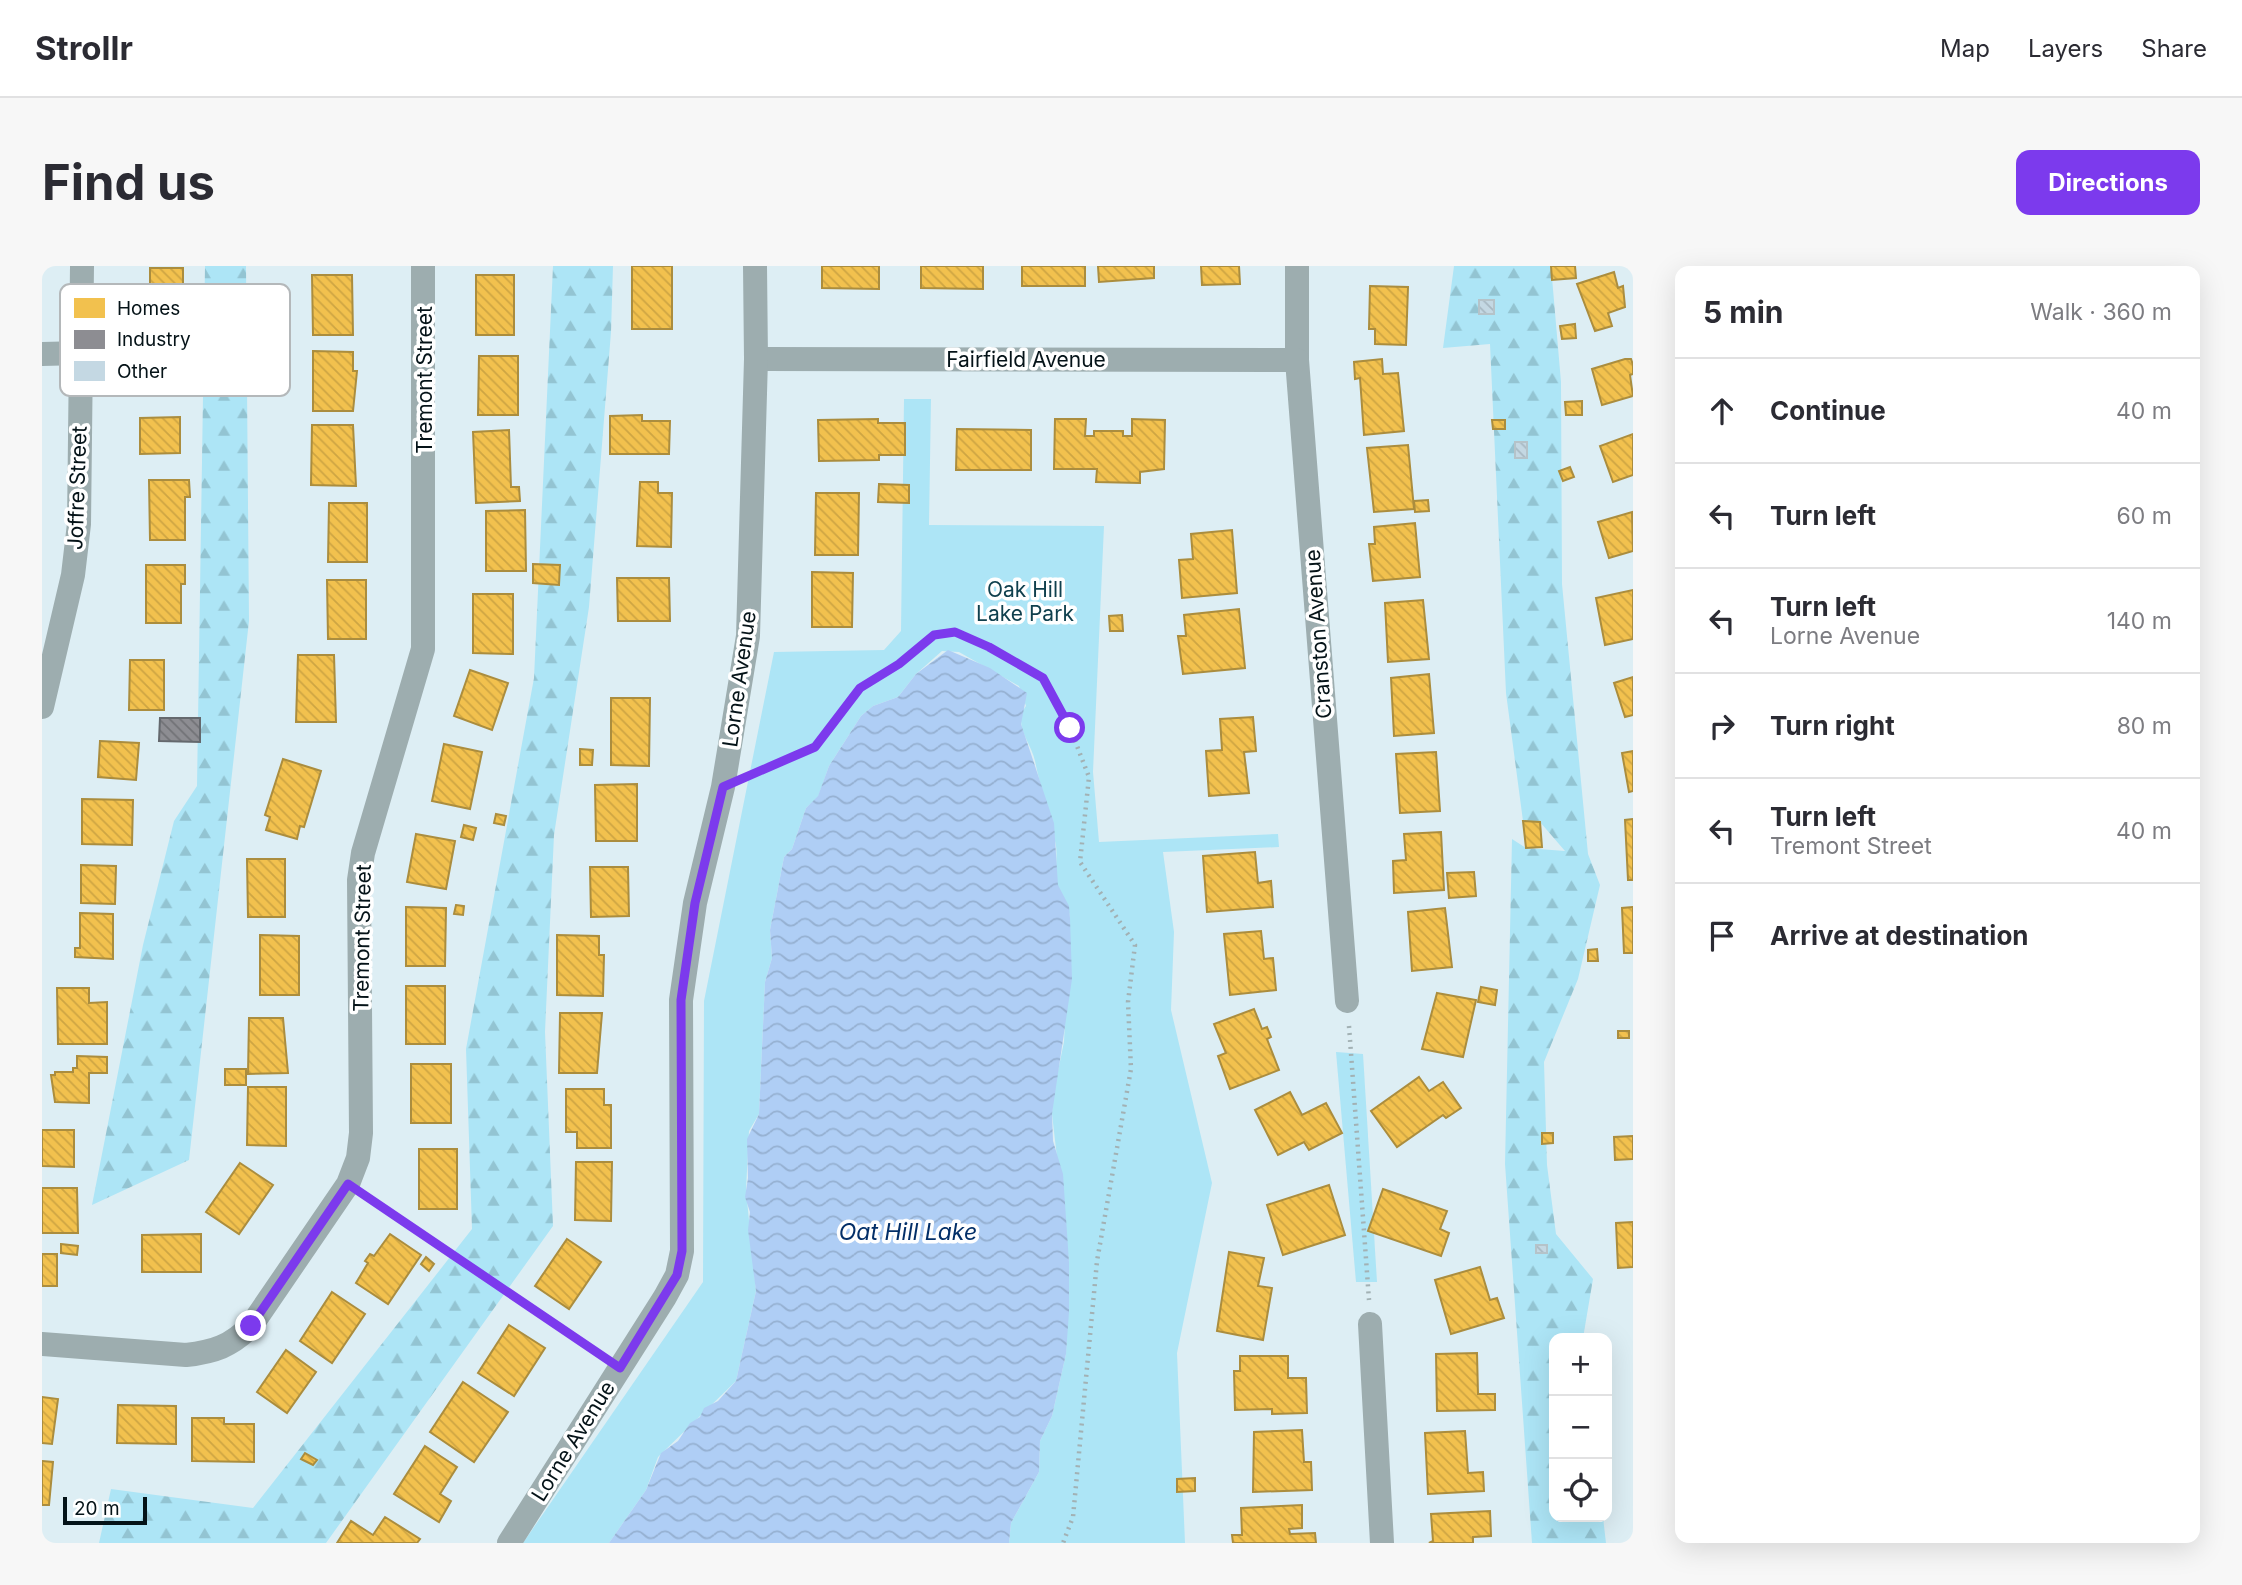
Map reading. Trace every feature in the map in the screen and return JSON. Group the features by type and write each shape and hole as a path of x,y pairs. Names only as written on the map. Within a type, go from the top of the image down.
{"street":[{"name":"Joffre Street","path":"82,266 82,284"},
{"name":"Tremont Street","path":"42,1344 186,1355 206,1353 233,1344 251,1326 348,1184 358,1158 361,1133 359,880 363,853 423,649 423,266"},
{"name":"Lorne Avenue","path":"509,1543 677,1275 682,1251 681,1000 695,903 723,787 748,636 756,359 755,266"},
{"name":"Cranston Avenue","path":"1297,266 1297,360 1347,1001"},
{"path":"42,354 60,354"},
{"name":"Fairfield Avenue","path":"756,359 1297,360"},
{"name":"Joffre Street","path":"42,707 73,575 78,537 81,396"},
{"path":"1370,1324 1382,1543"}],"path":[{"path":"723,787 815,747 860,688 899,664 934,635 955,632 989,647 1043,678 1070,728 1089,777 1080,862 1135,945 1128,1002 1131,1069 1097,1261 1073,1517 1063,1543"},
{"path":"1347,1001 1370,1324"},
{"path":"348,1184 620,1368"}],"green space":[{"path":"205,266 246,266 246,284 205,284"},
{"path":"553,266 613,266 611,332 589,607 554,835 545,1032 553,1226 326,1543 99,1543 111,1489 253,1508 472,1229 466,1049 534,678"},
{"path":"1454,266 1551,266 1561,382 1562,584 1588,854 1600,885 1578,979 1544,1062 1547,1165 1556,1234 1593,1279 1584,1333 1549,1333 1549,1522 1604,1522 1606,1543 1532,1543 1505,1164 1512,839 1526,848 1565,851 1540,822 1523,821 1506,693 1490,344 1443,348"},
{"path":"203,396 247,396 249,621 189,1160 92,1205 143,945 174,821 197,786"},
{"name":"Oak Hill Lake Park","path":"904,399 931,399 929,525 1104,526 1093,772 1099,842 1278,834 1279,847 1163,852 1174,932 1171,1010 1212,1183 1177,1353 1185,1543 1009,1543 1011,1523 1039,1472 1040,1441 1052,1416 1066,1354 1069,1262 1052,1114 1053,1095 1064,1042 1070,918 1057,884 1056,846 1051,824 1033,754 1022,726 1022,713 1026,706 1019,686 959,652 942,651 916,674 898,697 873,706 861,716 829,766 818,797 806,808 792,849 784,857 770,930 772,958 765,982 759,1114 749,1131 746,1190 756,1291 736,1381 658,1457 646,1490 609,1543 523,1543 703,1282 704,1001 774,652 884,650 901,631"},
{"path":"1336,1052 1363,1054 1377,1282 1356,1282"}],"water":[{"name":"Oat Hill Lake","path":"948,650 990,668 1027,693 1021,724 1054,823 1058,885 1069,906 1072,979 1052,1114 1053,1141 1063,1174 1069,1262 1069,1312 1066,1354 1052,1416 1040,1441 1039,1472 1011,1523 1009,1543 609,1543 646,1490 661,1453 678,1441 690,1423 700,1417 704,1408 718,1401 736,1381 756,1291 748,1230 750,1212 745,1197 748,1178 747,1139 759,1114 765,982 772,958 770,930 784,857 792,849 806,808 818,796 829,766 861,716 873,706 898,697 916,674"}],"building: Homes":[{"path":"632,266 672,266 672,329 632,329"},
{"path":"822,266 879,266 879,289 822,288"},
{"path":"921,266 983,266 983,289 921,288"},
{"path":"1022,266 1085,266 1085,286 1022,286"},
{"path":"1098,266 1154,266 1154,278 1099,282"},
{"path":"1201,266 1239,266 1240,284 1202,285"},
{"path":"1551,266 1575,266 1576,278 1552,280"},
{"path":"150,268 183,268 183,284 150,284"},
{"path":"1614,272 1618,288 1623,286 1625,307 1608,313 1612,326 1595,331 1577,284"},
{"path":"312,275 352,275 353,335 313,335"},
{"path":"476,275 514,275 514,335 476,335"},
{"path":"1370,286 1408,287 1406,345 1375,344 1375,329 1369,329"},
{"path":"1575,324 1576,338 1562,339 1560,326"},
{"path":"313,351 353,352 353,371 357,371 353,411 313,411"},
{"path":"479,356 518,356 518,415 478,415"},
{"path":"1382,359 1383,374 1398,373 1404,431 1364,435 1360,378 1355,379 1354,362"},
{"path":"1631,359 1633,365 1633,374 1630,375 1633,396 1602,405 1592,369"},
{"path":"1582,401 1582,415 1566,415 1565,402"},
{"path":"642,415 642,421 670,421 669,454 610,454 610,416"},
{"path":"180,417 180,453 140,454 140,418"},
{"path":"878,419 878,423 905,423 905,455 879,455 879,460 819,461 818,420"},
{"path":"1055,419 1086,419 1085,436 1094,436 1094,431 1123,431 1123,436 1132,436 1132,419 1165,420 1164,469 1140,472 1140,483 1096,482 1097,469 1054,469"},
{"path":"1492,420 1505,420 1505,429 1493,429"},
{"path":"312,425 353,425 356,486 311,485"},
{"path":"957,429 1031,430 1031,470 956,470"},
{"path":"509,430 511,487 519,487 520,501 476,503 473,432"},
{"path":"1633,434 1633,475 1613,482 1600,446"},
{"path":"1408,445 1414,509 1374,512 1367,448"},
{"path":"1570,467 1574,477 1563,481 1559,471"},
{"path":"149,480 189,480 190,497 185,497 185,540 150,540"},
{"path":"640,482 658,482 658,493 672,493 671,547 637,546"},
{"path":"879,484 909,485 909,503 878,502"},
{"path":"816,493 859,493 858,555 815,555"},
{"path":"1428,500 1429,511 1415,512 1414,501"},
{"path":"329,503 367,503 367,562 328,562"},
{"path":"525,510 526,571 486,571 486,511"},
{"path":"1632,512 1633,551 1609,558 1598,522"},
{"path":"1415,523 1420,577 1373,581 1369,544 1375,544 1374,527"},
{"path":"1232,530 1237,593 1182,598 1179,560 1193,559 1191,534"},
{"path":"533,564 560,565 559,585 533,583"},
{"path":"146,565 185,565 185,584 181,584 181,623 146,623"},
{"path":"812,572 853,573 852,627 812,627"},
{"path":"617,578 669,578 670,621 618,621"},
{"path":"327,580 366,580 366,639 328,639"},
{"path":"1633,590 1633,639 1605,645 1596,598"},
{"path":"473,594 513,594 513,654 473,653"},
{"path":"1423,600 1429,659 1388,662 1385,603"},
{"path":"1239,609 1245,668 1183,674 1178,636 1186,636 1184,615"},
{"path":"1122,615 1123,631 1110,631 1109,616"},
{"path":"298,655 334,655 336,722 296,722"},
{"path":"130,660 164,660 164,710 129,710"},
{"path":"470,670 508,683 492,730 454,716"},
{"path":"1429,674 1434,733 1394,736 1391,678"},
{"path":"1633,677 1633,715 1625,717 1614,683"},
{"path":"611,698 650,698 649,766 611,765"},
{"path":"1253,717 1256,751 1244,752 1249,793 1209,796 1206,751 1222,750 1220,719"},
{"path":"100,741 139,743 136,780 98,777"},
{"path":"444,744 482,752 470,809 432,801"},
{"path":"580,749 593,750 592,765 580,765"},
{"path":"1633,751 1633,791 1629,792 1622,753"},
{"path":"1436,752 1440,811 1400,813 1396,754"},
{"path":"283,759 321,771 304,827 300,826 297,839 266,830 270,817 265,815"},
{"path":"637,784 637,841 596,841 595,785"},
{"path":"82,799 133,800 132,845 82,844"},
{"path":"496,814 506,816 504,825 494,823"},
{"path":"1633,819 1633,880 1628,880 1625,820"},
{"path":"1523,821 1540,822 1542,847 1526,848"},
{"path":"464,825 476,828 473,840 461,837"},
{"path":"1441,832 1444,890 1394,893 1393,861 1406,860 1404,834"},
{"path":"416,834 455,841 446,889 407,882"},
{"path":"1255,852 1258,883 1271,881 1273,907 1207,912 1203,856"},
{"path":"247,859 285,859 285,917 248,917"},
{"path":"81,865 116,866 115,904 81,903"},
{"path":"590,867 628,867 629,916 591,917"},
{"path":"1474,872 1476,896 1449,898 1447,873"},
{"path":"456,905 464,906 463,915 454,914"},
{"path":"406,907 446,908 445,966 406,966"},
{"path":"1633,907 1633,953 1624,953 1622,908"},
{"path":"1445,908 1452,967 1412,971 1408,912"},
{"path":"80,913 113,914 113,959 75,957 75,948 80,948"},
{"path":"1261,931 1264,959 1273,958 1276,990 1230,995 1224,934"},
{"path":"260,935 299,936 299,995 260,995"},
{"path":"557,935 599,936 599,955 604,955 603,996 557,995"},
{"path":"1597,949 1598,961 1588,961 1588,950"},
{"path":"406,986 445,986 445,1044 406,1044"},
{"path":"1481,987 1497,990 1495,1005 1478,1002"},
{"path":"57,988 89,988 89,1003 107,1002 107,1044 58,1044"},
{"path":"1437,993 1476,1000 1463,1057 1422,1049"},
{"path":"1254,1009 1262,1029 1267,1027 1271,1037 1267,1039 1279,1070 1230,1089 1218,1056 1226,1053 1214,1024"},
{"path":"560,1013 602,1013 597,1073 559,1073"},
{"path":"249,1018 283,1018 288,1073 248,1074"},
{"path":"1618,1031 1629,1031 1629,1038 1618,1038"},
{"path":"77,1056 107,1057 107,1073 89,1073 89,1103 55,1102 51,1075 55,1075 55,1072 73,1072 73,1068 77,1068"},
{"path":"411,1064 451,1064 451,1123 411,1123"},
{"path":"225,1069 246,1069 246,1085 225,1085"},
{"path":"1419,1077 1429,1091 1443,1082 1461,1108 1446,1118 1443,1115 1397,1147 1371,1111"},
{"path":"248,1087 286,1087 286,1146 247,1145"},
{"path":"566,1089 604,1089 604,1105 611,1105 611,1148 577,1148 577,1132 566,1132"},
{"path":"1290,1092 1302,1115 1326,1103 1342,1133 1309,1150 1304,1142 1278,1155 1255,1110"},
{"path":"42,1130 74,1130 74,1167 42,1166"},
{"path":"1542,1133 1553,1133 1553,1143 1542,1144"},
{"path":"1633,1136 1633,1159 1615,1160 1614,1137"},
{"path":"419,1149 457,1149 457,1209 419,1209"},
{"path":"576,1162 612,1162 611,1221 575,1220"},
{"path":"240,1163 273,1185 239,1234 206,1212"},
{"path":"1329,1185 1345,1235 1283,1255 1267,1205"},
{"path":"42,1188 77,1188 78,1233 42,1233"},
{"path":"1383,1189 1447,1211 1440,1229 1449,1233 1441,1256 1368,1231"},
{"path":"1633,1222 1633,1267 1618,1268 1616,1223"},
{"path":"201,1234 201,1272 142,1272 142,1235"},
{"path":"390,1234 421,1255 388,1304 356,1283 368,1263 365,1261 370,1254 374,1256"},
{"path":"567,1239 601,1262 569,1309 535,1286"},
{"path":"61,1244 78,1246 77,1255 61,1253"},
{"path":"1229,1252 1264,1258 1258,1286 1272,1288 1263,1340 1217,1331"},
{"path":"42,1254 57,1254 57,1286 42,1286"},
{"path":"426,1257 434,1264 429,1271 421,1264"},
{"path":"1480,1267 1490,1300 1497,1298 1504,1318 1451,1334 1435,1280"},
{"path":"332,1292 365,1314 332,1363 300,1341"},
{"path":"509,1325 545,1348 514,1396 478,1373"},
{"path":"286,1350 316,1372 287,1413 257,1392"},
{"path":"1477,1353 1478,1394 1495,1394 1495,1410 1437,1411 1436,1354"},
{"path":"1240,1356 1288,1356 1288,1378 1306,1378 1307,1413 1272,1414 1272,1409 1235,1410 1234,1371 1240,1371"},
{"path":"463,1382 508,1412 474,1462 430,1432"},
{"path":"42,1397 58,1399 52,1444 42,1443"},
{"path":"118,1405 176,1406 176,1444 117,1443"},
{"path":"192,1418 224,1418 224,1424 254,1424 254,1462 192,1461"},
{"path":"1302,1430 1304,1462 1311,1462 1312,1490 1253,1492 1254,1432"},
{"path":"1465,1431 1468,1473 1483,1472 1484,1491 1428,1494 1425,1433"},
{"path":"425,1446 457,1467 440,1494 451,1501 439,1522 394,1494"},
{"path":"305,1453 317,1460 313,1465 301,1459"},
{"path":"42,1461 53,1462 49,1505 42,1505"},
{"path":"1195,1478 1195,1491 1177,1492 1177,1479"},
{"path":"1302,1505 1302,1528 1289,1529 1290,1534 1315,1533 1316,1543 1233,1543 1232,1535 1242,1535 1241,1508"},
{"path":"1490,1511 1491,1536 1473,1537 1473,1543 1429,1543 1433,1541 1431,1514"},
{"path":"385,1517 420,1539 417,1543 337,1543 351,1521 373,1535"}],"building: Industry":[{"path":"160,718 200,718 200,742 159,741"}],"building: Other":[{"path":"1479,300 1494,300 1494,314 1479,314"},
{"path":"1515,442 1527,442 1527,458 1515,458"},
{"path":"1536,1245 1547,1245 1547,1253 1536,1253"}],"route":[{"path":"251,1326 348,1184 620,1368 677,1275 682,1251 684,1216 681,1000 695,903 723,787 815,747 860,688 899,664 934,635 955,632 989,647 1043,678 1070,728"}]}
